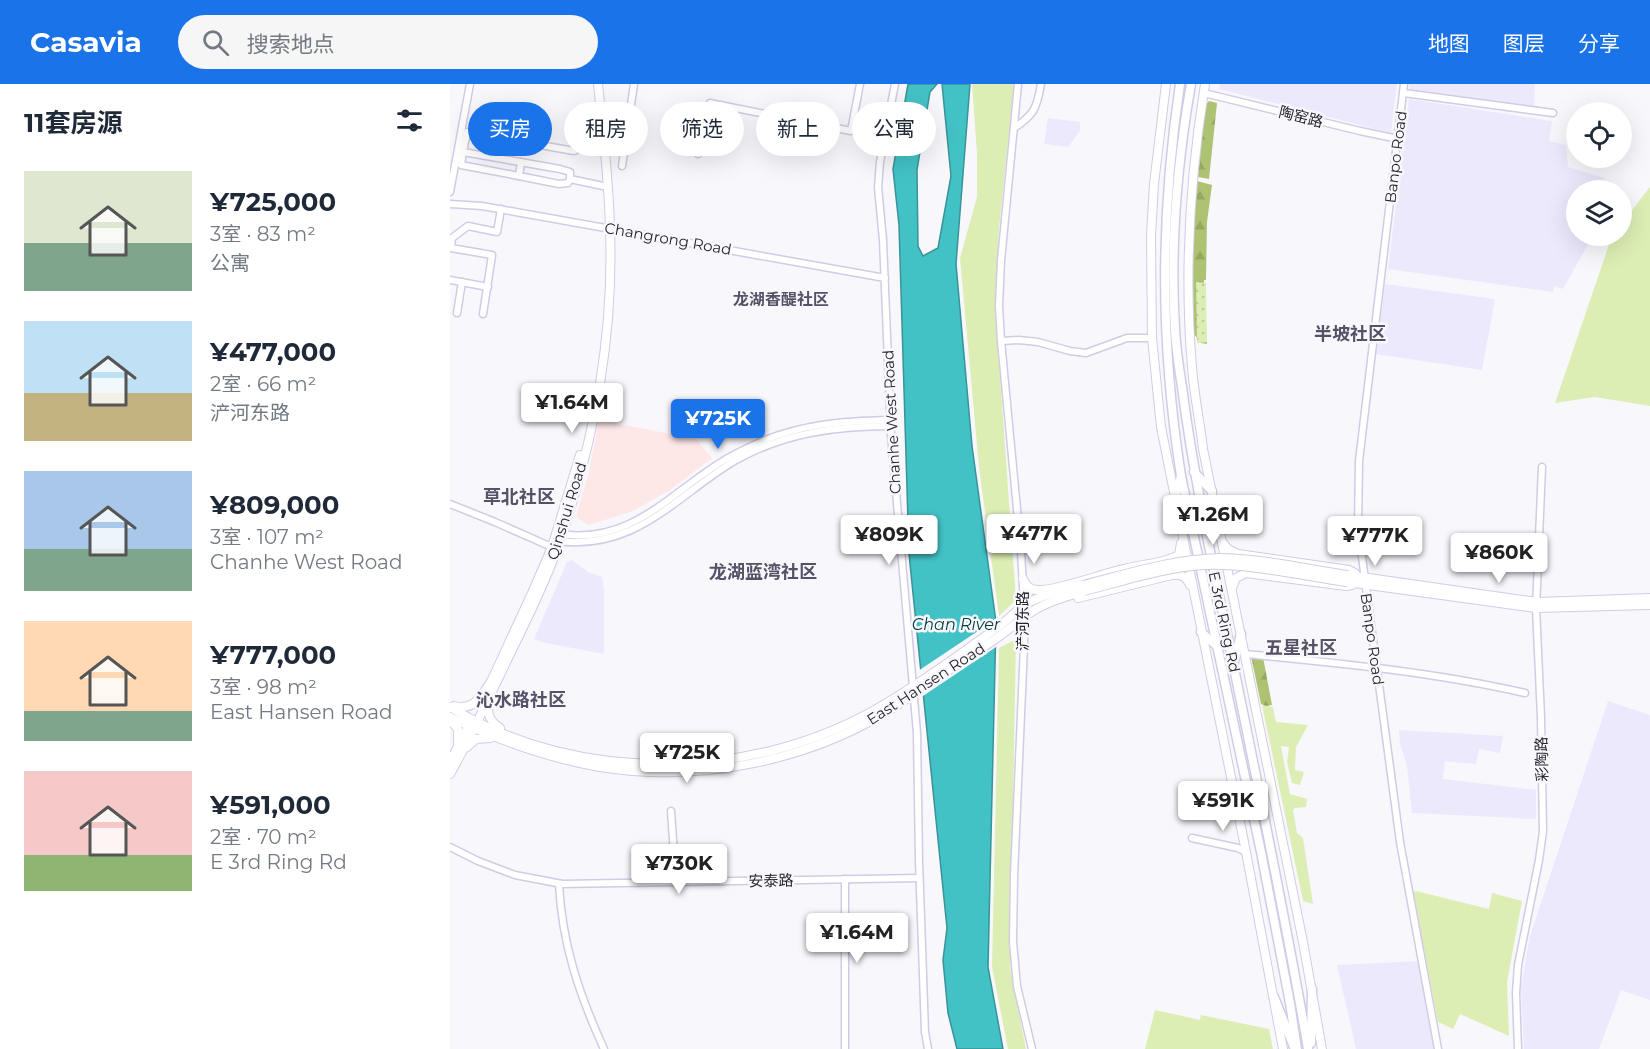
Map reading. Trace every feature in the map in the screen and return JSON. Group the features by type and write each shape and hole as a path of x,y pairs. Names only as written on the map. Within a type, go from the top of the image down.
{"highway":[{"name":"E 3rd Ring Rd","path":"1180,84 1168,181 1164,289 1167,357 1181,476 1273,914 1296,1049"},
{"name":"E 3rd Ring Rd","path":"1191,84 1176,211 1174,301 1177,357 1194,471 1310,1049"},
{"path":"1194,471 1212,492"},
{"path":"1174,498 1181,476"},
{"path":"1201,632 1218,647"},
{"path":"1233,664 1241,634"},
{"path":"1310,1049 1312,989"},
{"path":"1274,997 1296,1049"}],"main road":[{"name":"Qinshui Road","path":"596,84 597,102"},
{"name":"Qinshui Road","path":"450,774 457,755 538,596 581,472 600,380 608,308 608,229 596,84"},
{"path":"1166,84 1154,184 1150,284 1152,338 1161,427 1283,1049"},
{"path":"1205,84 1196,145 1191,207 1189,296 1196,403 1322,1049"},
{"name":"Qinshui Road","path":"601,156 608,229"},
{"path":"1023,579 1027,586 1035,590 1050,588 1176,557 1180,552 1181,532"},
{"path":"1222,542 1228,549 1238,554 1349,570 1364,580"},
{"name":"East Hansen Road","path":"450,718 473,723 511,740 560,752 614,761 685,764 777,749 813,738 863,716 917,687 1006,627 1025,620 1039,607 1084,588 1161,566 1193,560 1238,559 1347,578 1537,605 1650,605"},
{"path":"1232,590 1236,578 1246,573 1346,586 1364,580"},
{"path":"1025,620 1057,604 1172,575 1178,574 1187,578 1193,591"},
{"name":"East Hansen Road","path":"1006,627 1024,605 1062,591 1084,588"},
{"name":"East Hansen Road","path":"1537,605 1650,598"},
{"path":"450,706 464,708 471,706 492,685"},
{"path":"492,685 488,714 493,723 511,740"},
{"name":"East Hansen Road","path":"450,706 473,723"},
{"path":"450,718 459,731 457,755"},
{"path":"457,755 476,739 511,740"},
{"name":"Qinshui Road","path":"450,762 457,755"}],"street":[{"path":"450,192 470,84"},
{"path":"622,166 634,84"},
{"path":"744,110 851,131 861,84"},
{"name":"Chanhe West Road","path":"895,84 879,169 891,423 901,566 917,687 919,878 925,1032 928,1049"},
{"name":"浐河东路","path":"1018,84 1001,261 999,306 1025,620 1012,926 1017,986 1032,1049"},
{"path":"1014,129 1029,118 1038,100 1041,84"},
{"name":"Banpo Road","path":"1404,84 1359,461 1358,527 1400,842 1438,1049"},
{"name":"陶窑路","path":"1204,93 1398,139"},
{"path":"1404,93 1554,113"},
{"path":"463,152 570,172 568,183 559,184 460,165 467,132 564,149"},
{"path":"519,176 521,162"},
{"path":"570,179 603,186"},
{"name":"Changrong Road","path":"450,204 501,209 885,278"},
{"path":"483,314 492,255 451,248 452,238 468,226 497,232 501,209"},
{"path":"450,280 488,287"},
{"path":"457,313 462,282"},
{"path":"1001,342 1019,340 1038,342 1086,353 1126,338 1152,338"},
{"path":"450,504 495,522 557,541 578,542 602,539 645,524 736,460 780,441 830,428 891,423"},
{"name":"彩陶路","path":"1518,1049 1516,993 1518,965 1543,831 1537,605 1542,467"},
{"path":"1050,588 1062,591 1069,584"},
{"path":"1245,654 1466,680 1525,693"},
{"path":"670,811 676,883"},
{"path":"1192,838 1238,848 1246,852"},
{"name":"安泰路","path":"450,848 515,875 559,884 612,885 919,878"},
{"path":"845,879 845,1049"},
{"path":"559,884 570,963 583,1002 604,1049"}],"shaded area":[{"path":"1220,84 1397,84 1391,133 1219,89"},
{"path":"1410,84 1535,84 1534,107 1410,90"},
{"path":"1409,99 1552,121 1549,141 1566,145 1566,168 1605,178 1604,180 1566,180 1566,246 1587,246 1563,289 1554,286 1553,292 1388,269"},
{"path":"1048,118 1080,122 1080,131 1068,147 1044,144"},
{"path":"1385,284 1495,299 1482,370 1376,354"},
{"path":"599,420 696,439 712,458 670,490 633,511 589,525 576,517 589,472"},
{"path":"572,560 588,572 602,577 604,654 534,639 567,562"},
{"path":"1608,701 1650,715 1650,1000 1621,990 1599,1049 1524,1049 1521,987 1530,936"},
{"path":"1399,730 1503,736 1500,753 1479,749 1476,764 1445,761 1443,779 1536,790 1536,819 1412,813 1407,766 1400,744"},
{"path":"1418,961 1434,1049 1356,1049 1337,965"}],"green space":[{"path":"972,84 1014,84 999,229 995,306 1016,600 999,616 979,467 960,258 977,197 977,154"},
{"path":"1209,101 1217,103 1209,179 1198,177 1205,106"},
{"path":"1197,181 1212,185 1207,222 1206,280 1204,280 1207,344 1201,343 1194,334 1192,257"},
{"path":"1650,187 1650,406 1595,397 1555,403 1609,246 1632,246 1632,210"},
{"path":"1196,282 1206,283 1207,342 1197,343"},
{"path":"1016,639 1010,967 1026,1049 1008,1049 992,967 999,648"},
{"path":"1251,656 1263,657 1272,705 1261,704"},
{"path":"1262,705 1273,707 1276,722 1308,725 1296,747 1295,770 1304,772 1300,785 1292,783 1287,762 1289,747 1281,746 1290,794 1307,799 1306,807 1293,810 1297,833 1303,838 1313,904 1303,901"},
{"path":"1413,892 1489,909 1492,893 1522,901 1507,982 1509,1036 1460,1014 1453,1029 1438,1022"},
{"path":"1155,1010 1200,1020 1201,1015 1269,1029 1273,1049 1145,1049"}],"water":[{"name":"Chan River","path":"908,84 937,84 930,92 928,102 905,102"},
{"name":"Chan River","path":"942,84 970,84 956,264 972,446 996,622 988,967 1003,1049 957,1049 948,1013 943,960 947,928 909,554 899,225 893,169 895,156 919,156 917,170 918,246 923,256 938,248 951,176"}],"pier":[{"path":"999,617 999,645 920,698 918,671"}],"district":[{"name":"龙湖香醍社区","path":"781,299"},
{"name":"半坡社区","path":"1350,334"},
{"name":"草北社区","path":"519,497"},
{"name":"龙湖蓝湾社区","path":"763,572"},
{"name":"五星社区","path":"1301,648"},
{"name":"沁水路社区","path":"521,700"}]}
